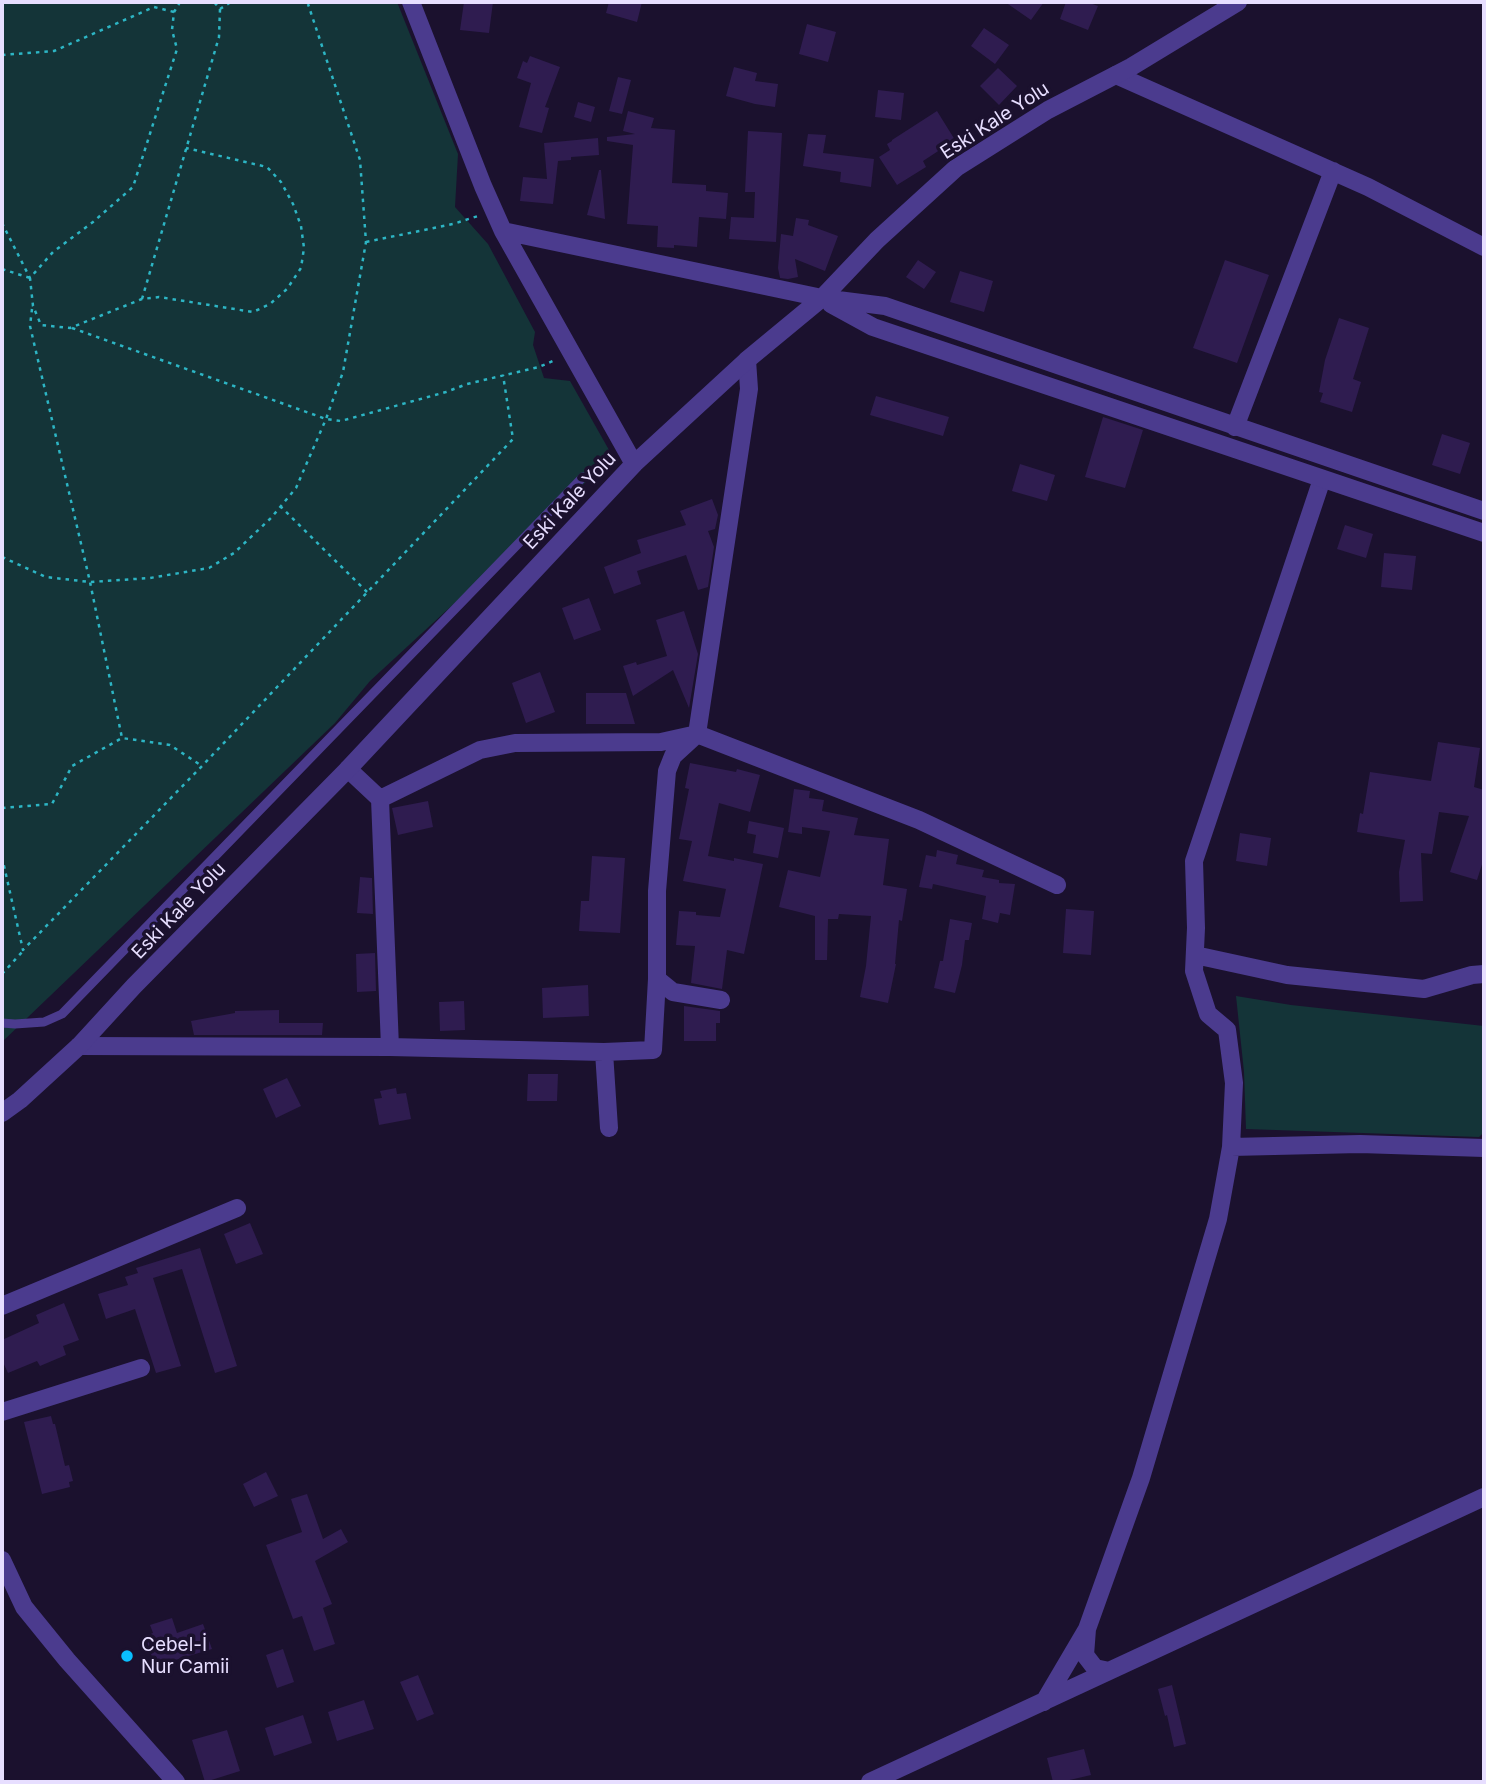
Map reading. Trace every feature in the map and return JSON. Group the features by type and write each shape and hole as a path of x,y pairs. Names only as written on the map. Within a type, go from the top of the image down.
{"street":[{"path":"411,2 482,187 503,231 634,464"},
{"name":"Eski Kale Yolu","path":"2,1113 79,1046 134,986 348,769 634,464 747,360 822,298 877,240 956,168 1048,110 1116,75 1238,2"},
{"path":"1116,75 1368,187 1484,247"},
{"path":"1235,427 1333,171"},
{"path":"503,231 822,298 885,306 1484,511"},
{"path":"822,298 873,327 1484,533"},
{"path":"79,1046 390,1046 604,1052 653,1049 657,979 657,891 667,771 673,756 697,734 749,389 747,360"},
{"path":"1044,1702 1087,1629 1141,1478 1218,1219 1231,1147 1234,1083 1227,1030 1208,1014 1194,971 1194,861 1322,479"},
{"path":"380,799 480,750 515,743 661,742 697,734 919,820 1057,885"},
{"path":"348,769 380,799 390,1046"},
{"path":"1195,955 1287,975 1424,989 1484,974"},
{"path":"657,979 673,992 721,1000"},
{"path":"604,1052 610,1128"},
{"path":"1231,1147 1360,1144 1484,1148"},
{"path":"2,1307 237,1208"},
{"path":"2,1412 141,1368"},
{"path":"870,1782 1484,1497"},
{"path":"2,1560 24,1607 66,1660 176,1782"},
{"path":"1087,1629 1085,1655 1095,1668 1109,1671"}],"lane":[{"path":"2,1023 44,1022 62,1014 583,477"}],"path":[{"path":"30,278 53,252 133,187 177,49 172,30 174,12 180,2"},
{"path":"142,299 219,37 220,9 214,2"},
{"path":"220,9 231,2"},
{"path":"2,557 46,577 90,582 150,578 209,568 234,553 271,518 296,488 343,372 366,242 360,160 308,4"},
{"path":"2,55 54,51 154,7 174,12"},
{"path":"70,328 142,299 159,297 253,312 270,304 287,289 301,268 304,248 301,226 293,204 274,174 267,167 186,148"},
{"path":"366,242 453,224 494,211"},
{"path":"2,223 30,278 33,306 30,326 90,582 122,738"},
{"path":"2,270 30,278"},
{"path":"33,306 41,325 70,328 326,419 341,421 467,384 539,367 570,353"},
{"path":"2,974 513,439 503,375"},
{"path":"280,506 367,592"},
{"path":"2,808 52,804 72,766 122,738 170,745 202,766"},
{"path":"2,857 23,950"}],"green space":[{"path":"2,2 397,2 458,154 455,207 488,244 535,332 533,345 544,378 570,381 613,457 370,681 335,723 2,1042"},
{"path":"1236,996 1291,1005 1484,1026 1484,1132 1479,1137 1246,1129 1244,1072"}],"building":[{"path":"464,2 493,2 489,33 460,30"},
{"path":"609,2 642,2 637,22 606,13"},
{"path":"1005,2 1044,2 1031,20"},
{"path":"1066,2 1087,2 1098,6 1088,30 1060,19"},
{"path":"807,24 836,32 828,62 799,54"},
{"path":"984,28 1009,45 995,64 971,46"},
{"path":"530,56 560,67 545,107 549,108 542,133 519,127 531,83 517,78 523,61 527,63"},
{"path":"734,67 757,73 755,81 778,84 775,107 726,96"},
{"path":"998,68 1017,86 999,105 980,86"},
{"path":"618,77 631,80 622,114 609,111"},
{"path":"878,90 904,93 901,120 875,117"},
{"path":"578,102 595,107 591,122 574,117"},
{"path":"628,111 654,118 651,128 675,130 672,183 706,185 706,191 728,193 726,219 699,217 697,247 657,247 658,226 627,224 633,145 607,141 607,137 635,134 623,131"},
{"path":"937,111 955,140 923,161 926,167 897,185 879,157 890,150 887,144 892,140"},
{"path":"748,131 782,133 776,242 729,239 731,217 754,218 755,192 745,192"},
{"path":"808,134 826,135 823,153 874,159 871,187 840,182 841,172 803,166"},
{"path":"598,138 599,155 558,161 553,204 520,201 523,177 547,179 544,143"},
{"path":"601,170 605,219 587,215"},
{"path":"796,218 809,220 808,225 838,236 825,271 795,259 798,277 780,278 778,268 781,234 793,236"},
{"path":"918,260 936,272 924,289 906,277"},
{"path":"1225,260 1269,275 1237,363 1193,348"},
{"path":"960,271 993,281 984,312 950,302"},
{"path":"1339,318 1369,328 1353,379 1361,382 1352,412 1320,402 1323,393 1319,392 1325,360"},
{"path":"876,396 949,417 943,436 870,415"},
{"path":"1103,417 1143,430 1125,488 1085,477"},
{"path":"1442,434 1470,443 1460,474 1432,465"},
{"path":"1020,464 1055,475 1047,501 1012,491"},
{"path":"712,499 718,515 715,529 708,531 714,547 708,587 698,590 686,555 637,571 641,584 614,594 604,567 641,553 637,540 686,525 680,511"},
{"path":"1345,525 1373,534 1366,558 1337,549"},
{"path":"1384,553 1416,556 1412,590 1381,587"},
{"path":"589,598 601,630 574,640 562,608"},
{"path":"684,611 698,654 689,708 673,670 633,696 623,666 636,662 637,665 667,656 656,620"},
{"path":"540,672 555,712 526,723 512,683"},
{"path":"586,693 626,693 635,724 586,724"},
{"path":"1438,742 1480,748 1474,787 1484,790 1484,858 1477,880 1450,872 1469,816 1439,812 1432,854 1421,853 1423,901 1400,902 1399,872 1405,840 1357,832 1360,813 1363,814 1370,772 1431,781"},
{"path":"690,763 760,775 750,812 719,803 708,856 763,864 744,954 727,950 722,989 691,983 695,946 676,945 679,911 720,917 726,889 683,881 692,841 679,839 689,789 685,788"},
{"path":"794,789 810,791 809,798 824,800 822,811 858,818 854,835 889,839 883,885 907,889 902,921 899,920 896,964 888,1003 860,997 871,916 839,914 838,919 828,919 827,960 815,960 815,916 779,907 788,870 820,877 830,831 802,827 802,834 788,832"},
{"path":"428,801 433,827 398,835 392,808"},
{"path":"749,821 784,828 778,858 753,853 756,835 747,833"},
{"path":"1240,833 1271,838 1267,866 1236,861"},
{"path":"937,850 958,855 956,864 984,870 982,877 999,880 999,883 1015,884 1010,915 1000,913 998,923 982,919 986,896 933,884 932,889 919,887 926,855 936,857"},
{"path":"592,856 625,858 620,933 579,931 581,901 589,901"},
{"path":"360,877 372,878 373,914 357,913"},
{"path":"1066,909 1094,911 1091,955 1063,953"},
{"path":"950,919 972,923 969,940 965,940 955,993 934,988 940,961 943,961"},
{"path":"375,953 376,991 357,992 356,954"},
{"path":"588,985 589,1016 543,1018 542,988"},
{"path":"464,1001 465,1030 440,1031 439,1002"},
{"path":"684,1006 720,1011 720,1023 716,1023 716,1041 684,1041"},
{"path":"279,1010 279,1023 323,1023 322,1035 194,1035 191,1021 235,1011"},
{"path":"528,1074 558,1074 557,1101 527,1101"},
{"path":"287,1078 301,1106 276,1118 263,1089"},
{"path":"396,1088 397,1094 406,1093 411,1119 379,1125 374,1099 382,1098 380,1091"},
{"path":"250,1223 263,1254 236,1264 224,1234"},
{"path":"200,1248 237,1366 215,1373 182,1269 153,1278 181,1366 156,1373 135,1309 106,1319 98,1294 128,1285 125,1277 138,1273 136,1268"},
{"path":"64,1303 79,1340 63,1346 66,1355 40,1366 37,1361 8,1373 2,1360 2,1340 39,1323 36,1315"},
{"path":"51,1416 65,1466 69,1465 73,1481 69,1482 70,1487 42,1494 24,1422"},
{"path":"266,1472 278,1496 254,1507 243,1484"},
{"path":"307,1494 323,1539 341,1529 348,1542 315,1561 332,1604 323,1608 335,1644 314,1651 302,1616 293,1619 266,1545 302,1532 291,1499"},
{"path":"172,1618 177,1633 203,1624 212,1649 155,1666 145,1636 153,1633 150,1625"},
{"path":"283,1649 294,1682 277,1688 266,1655"},
{"path":"418,1675 434,1714 417,1721 400,1682"},
{"path":"1172,1685 1186,1744 1174,1747 1158,1689"},
{"path":"364,1700 374,1729 337,1741 328,1712"},
{"path":"303,1715 312,1743 274,1756 265,1728"},
{"path":"227,1730 240,1771 205,1782 192,1740"},
{"path":"1084,1749 1091,1775 1053,1782 1047,1758"}],"place":[{"name":"Cebel-İ Nur Camii","path":"127,1656"}]}
